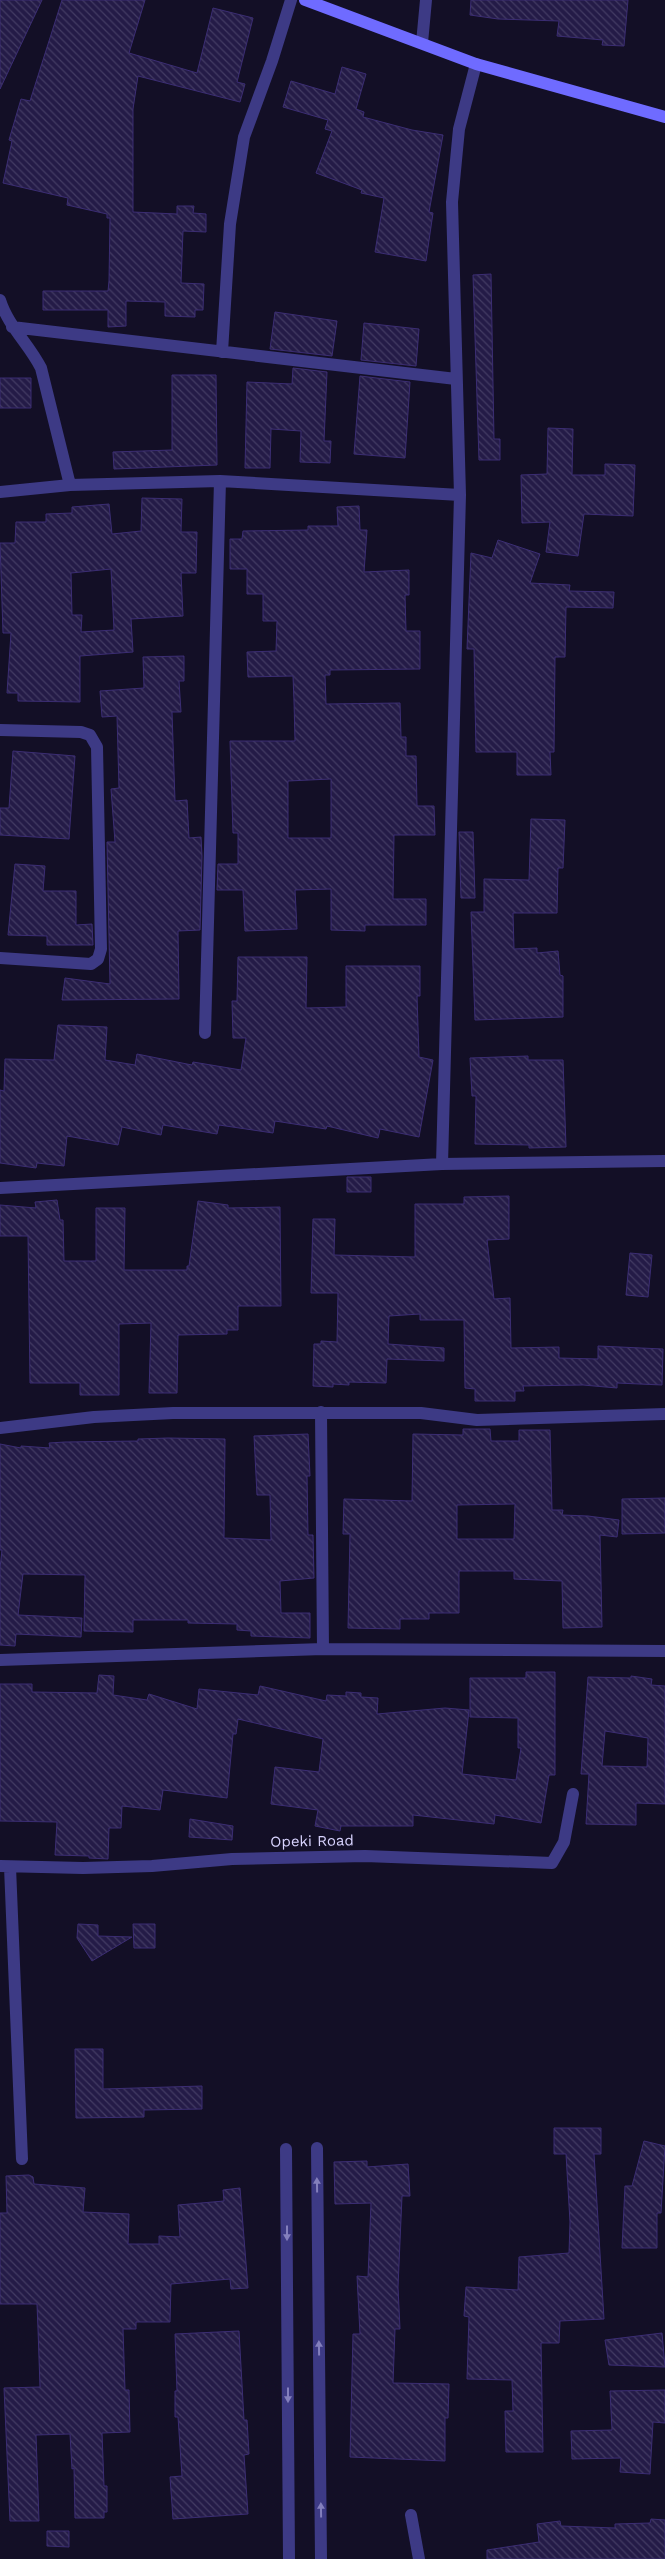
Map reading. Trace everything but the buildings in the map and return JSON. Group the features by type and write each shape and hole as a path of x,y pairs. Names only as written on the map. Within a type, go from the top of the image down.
{"main road":[{"path":"305,0 476,64 665,117"}],"street":[{"path":"222,352 230,224 244,138 272,61 290,0"},
{"path":"422,43 426,0"},
{"path":"442,1164 460,495 452,202 459,129 476,64"},
{"path":"0,300 12,327 32,350 41,368 70,485"},
{"path":"12,327 456,379"},
{"path":"0,492 70,485 220,480 460,495"},
{"path":"205,1034 220,480"},
{"path":"0,730 80,732 90,735 97,747 101,949 98,959 91,964 0,958"},
{"path":"0,1188 442,1164 665,1161"},
{"path":"320,1412 323,1649"},
{"path":"0,1428 138,1414 422,1413 477,1420 665,1414"},
{"path":"0,1660 323,1649 665,1651"},
{"name":"Opeki Road","path":"5,1866 113,1867 232,1859 365,1856 552,1863 564,1842 573,1794"},
{"path":"5,1866 22,2159"},
{"path":"317,2148 321,2559"},
{"path":"286,2149 289,2559"},
{"path":"411,2515 419,2559"}]}
